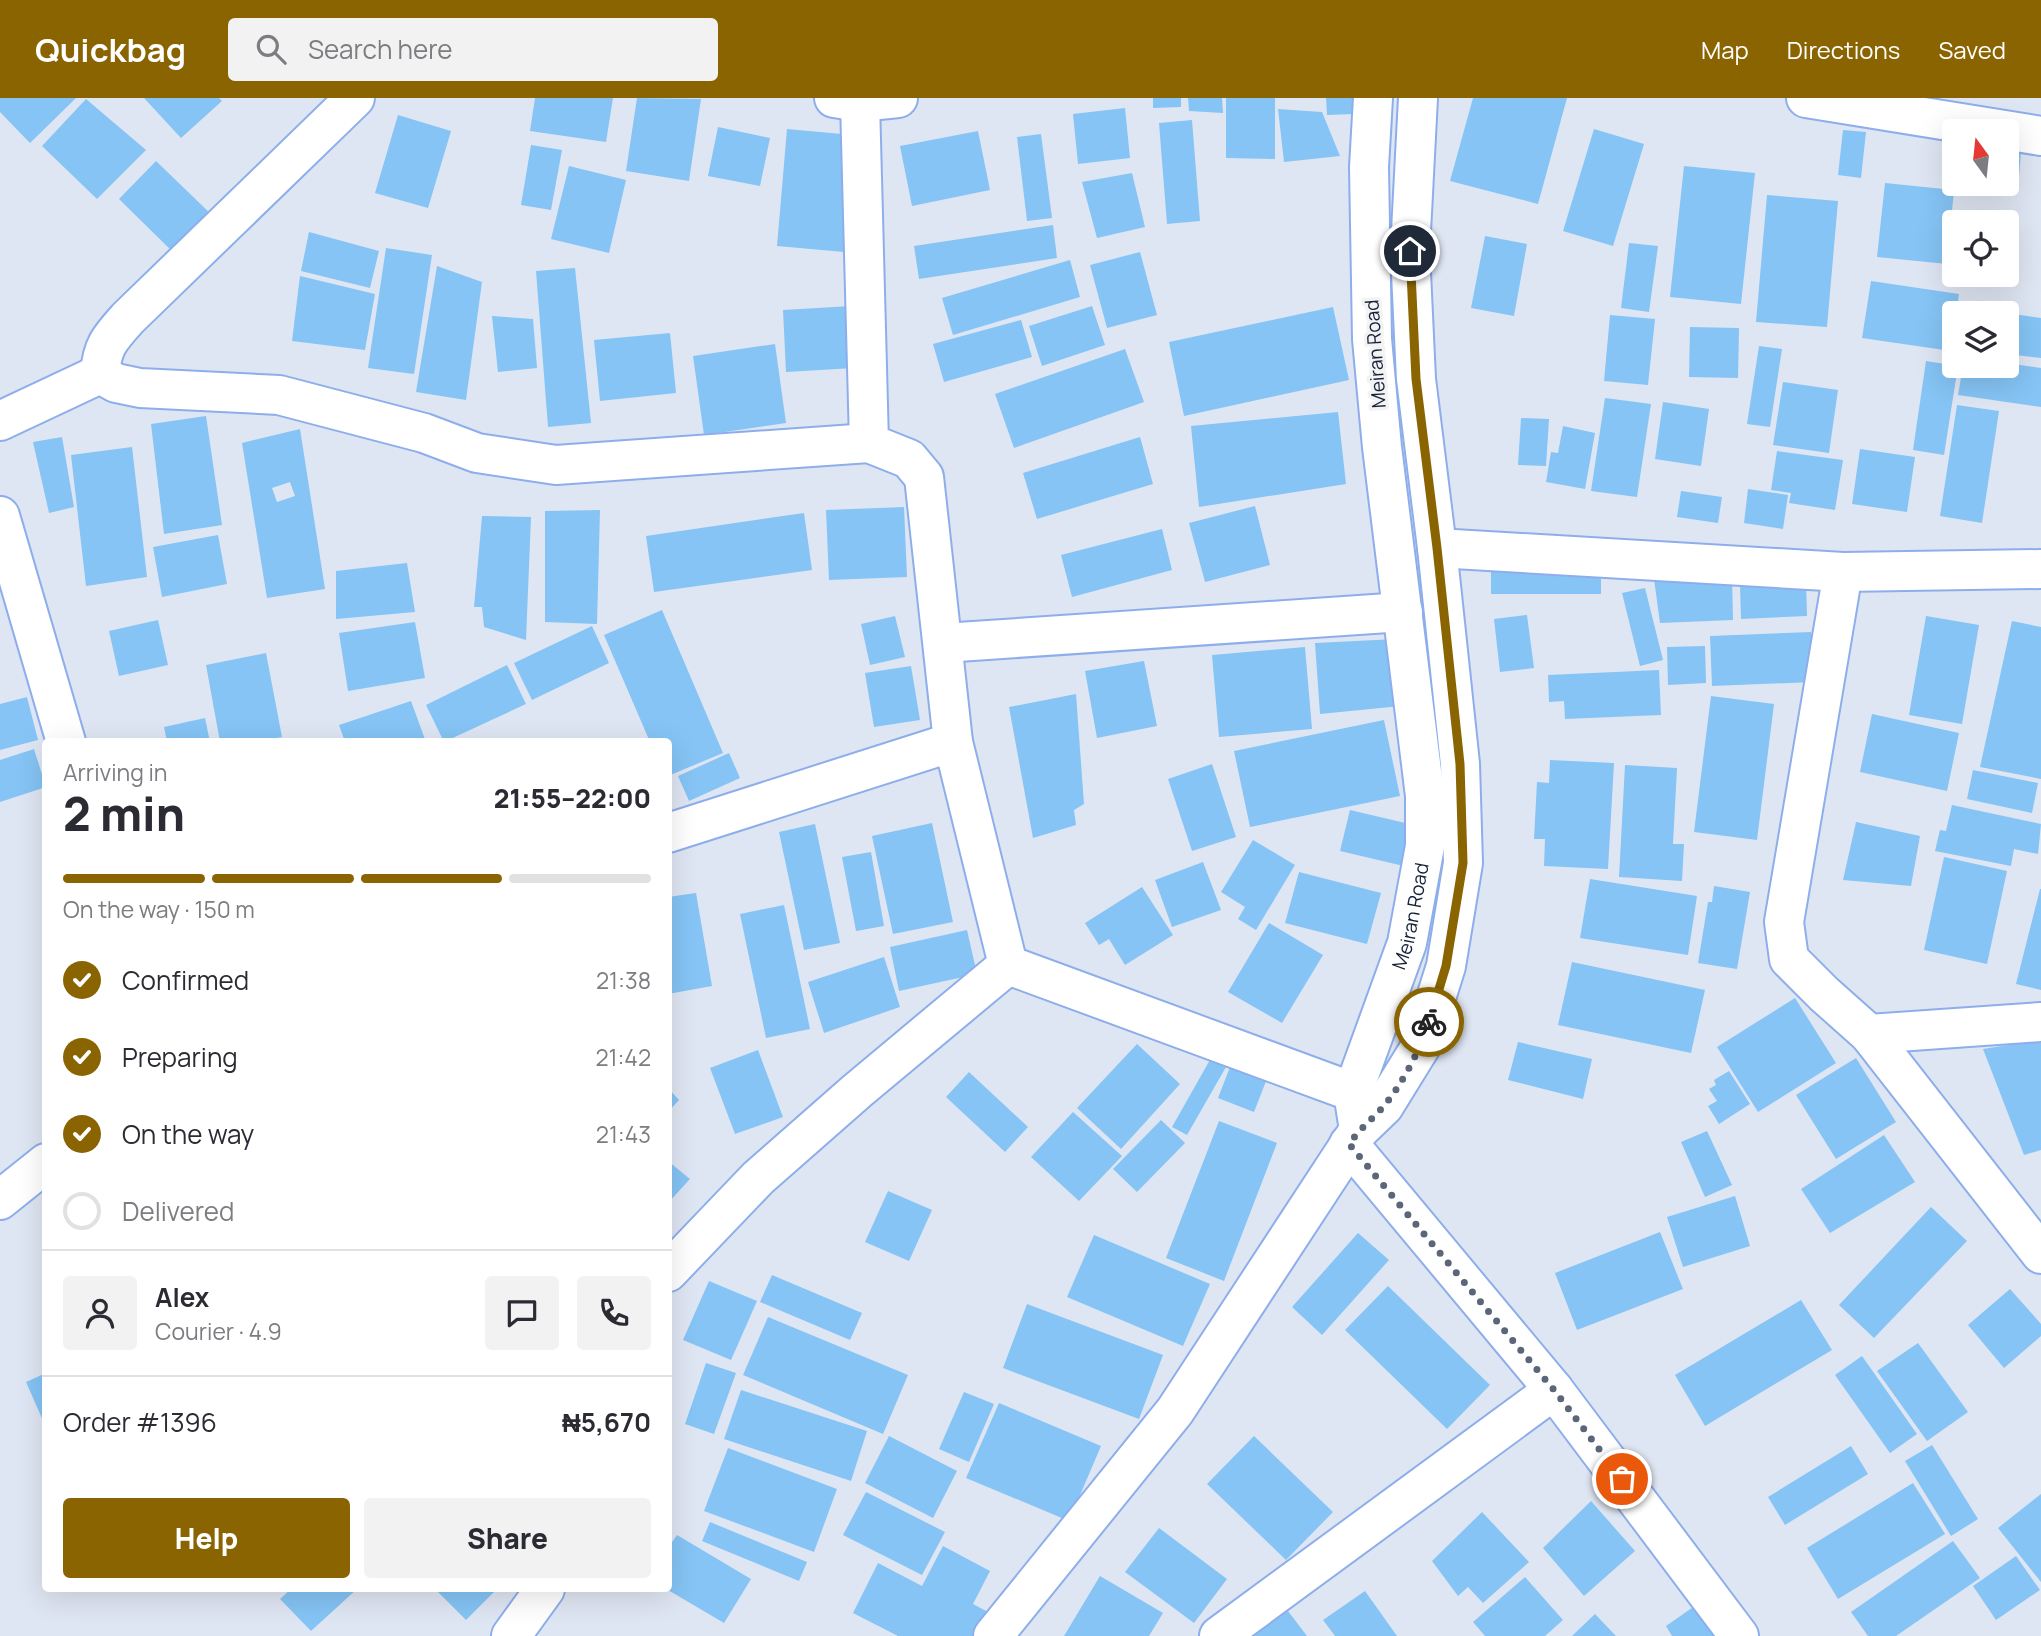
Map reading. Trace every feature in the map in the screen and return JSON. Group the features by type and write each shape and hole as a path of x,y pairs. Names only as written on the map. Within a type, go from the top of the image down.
{"street":[{"path":"100,374 101,355 111,337 128,318 355,98"},
{"path":"869,443 847,100 898,98"},
{"name":"Meiran Road","path":"1354,1137 1353,1092 1407,943 1425,846 1425,796 1382,447 1372,340 1369,167 1373,98"},
{"name":"Meiran Road","path":"1354,1137 1384,1106 1422,1046 1446,966 1463,863 1460,764 1416,379 1413,328 1410,251 1418,98"},
{"path":"1806,98 1847,102 2041,136"},
{"path":"0,421 100,374"},
{"path":"100,374 116,383 140,388 279,395 424,433 477,453 556,465 869,443 909,459 924,477 953,742 1008,965"},
{"path":"0,516 65,738"},
{"path":"1437,548 1843,572 2041,569"},
{"path":"1843,572 1784,922 1789,959 1869,1034 2041,1254"},
{"path":"943,643 1404,612"},
{"path":"672,832 953,742"},
{"path":"1008,965 1353,1092"},
{"path":"672,1268 758,1178 856,1091 1008,965"},
{"path":"1869,1034 2041,1022"},
{"path":"993,1636 1175,1411 1354,1137 1554,1390 1739,1636"},
{"path":"0,1200 42,1167"},
{"path":"1219,1636 1554,1390"},
{"path":"511,1636 543,1592"}],"building":[{"path":"0,98 76,98 30,143 0,112"},
{"path":"144,98 219,98 222,101 181,138"},
{"path":"535,98 613,98 606,142 530,131"},
{"path":"637,98 701,99 689,181 626,171"},
{"path":"1153,98 1181,98 1181,107 1153,108"},
{"path":"1188,98 1222,98 1223,113 1189,111"},
{"path":"1226,98 1275,98 1275,159 1226,158"},
{"path":"1326,98 1353,98 1354,114 1327,115"},
{"path":"1473,98 1567,98 1538,204 1450,181"},
{"path":"86,99 146,150 97,199 42,146"},
{"path":"1125,108 1130,158 1078,164 1073,114"},
{"path":"1278,109 1322,112 1340,156 1284,162"},
{"path":"398,115 451,131 428,208 375,193"},
{"path":"1192,120 1200,221 1167,224 1159,123"},
{"path":"718,127 770,138 760,186 708,176"},
{"path":"787,129 853,135 844,252 777,246"},
{"path":"1594,129 1644,144 1613,246 1563,231"},
{"path":"1843,130 1866,132 1861,178 1838,175"},
{"path":"978,131 990,190 912,206 900,146"},
{"path":"1041,134 1052,218 1027,221 1017,137"},
{"path":"531,145 562,150 551,210 521,205"},
{"path":"156,161 214,217 176,255 119,199"},
{"path":"569,166 626,180 609,253 551,239"},
{"path":"1684,166 1755,173 1741,304 1670,297"},
{"path":"1132,173 1145,227 1097,238 1082,182"},
{"path":"1885,183 1942,189 1942,196 1953,196 1952,210 1942,210 1942,264 1877,257"},
{"path":"1767,195 1838,201 1827,327 1756,322"},
{"path":"1053,225 1057,258 919,279 914,246"},
{"path":"309,232 379,251 370,288 301,271"},
{"path":"1485,236 1527,244 1514,316 1471,308"},
{"path":"1629,243 1658,246 1649,312 1621,308"},
{"path":"386,248 432,255 414,374 368,368"},
{"path":"1140,252 1157,315 1107,328 1090,265"},
{"path":"1070,260 1080,297 953,335 942,298"},
{"path":"437,266 482,282 466,400 416,392"},
{"path":"575,268 591,423 548,427 536,271"},
{"path":"300,276 375,294 365,350 292,341"},
{"path":"1871,281 1959,294 1958,301 1942,301 1942,350 1862,338"},
{"path":"851,306 854,368 786,372 783,310"},
{"path":"1092,306 1105,345 1042,366 1029,326"},
{"path":"1333,307 1349,380 1184,416 1169,342"},
{"path":"1610,315 1655,319 1648,385 1604,381"},
{"path":"2019,315 2041,318 2041,358 2019,355"},
{"path":"492,316 533,319 537,368 498,372"},
{"path":"1021,320 1032,357 944,382 933,344"},
{"path":"1690,327 1739,328 1738,378 1689,377"},
{"path":"670,333 676,393 600,401 594,340"},
{"path":"775,344 786,423 704,435 693,356"},
{"path":"1759,346 1782,349 1770,427 1747,424"},
{"path":"1125,349 1144,402 1014,448 995,394"},
{"path":"1926,361 1942,364 1942,378 1956,378 1944,455 1913,450"},
{"path":"2019,365 2041,368 2041,407 1958,395 1961,378 2019,378"},
{"path":"1783,382 1838,390 1829,453 1773,445"},
{"path":"1605,398 1651,404 1637,497 1591,491"},
{"path":"1663,402 1709,409 1701,466 1655,459"},
{"path":"1957,405 1999,411 1982,523 1940,516"},
{"path":"1338,412 1346,484 1199,507 1191,426"},
{"path":"206,416 222,525 164,534 151,424"},
{"path":"1521,418 1549,419 1546,466 1518,465"},
{"path":"1563,426 1595,433 1585,489 1546,482 1551,452 1558,453"},
{"path":"300,429 325,589 267,598 242,443","holes":["290,482 295,496 277,502 272,488"]},
{"path":"62,437 74,507 49,513 33,442"},
{"path":"1140,437 1153,484 1037,519 1023,473"},
{"path":"132,447 147,577 86,586 71,455"},
{"path":"1860,449 1915,457 1907,512 1852,504"},
{"path":"1777,451 1843,460 1835,510 1789,503 1791,493 1771,490"},
{"path":"1748,489 1788,495 1783,529 1744,523"},
{"path":"1681,491 1722,497 1718,523 1677,517"},
{"path":"1255,506 1270,565 1205,582 1189,523"},
{"path":"904,507 907,577 829,580 826,510"},
{"path":"600,510 597,624 545,622 545,511"},
{"path":"804,513 812,570 654,592 646,536"},
{"path":"482,516 531,517 526,640 484,627 482,607 474,607"},
{"path":"1162,529 1172,570 1072,597 1061,555"},
{"path":"218,535 227,584 162,597 153,547"},
{"path":"1491,561 1601,561 1601,594 1491,594"},
{"path":"407,563 415,612 336,619 336,571"},
{"path":"1732,576 1733,620 1660,623 1654,579"},
{"path":"1806,581 1807,616 1741,619 1740,585"},
{"path":"1645,588 1663,660 1640,666 1622,593"},
{"path":"662,610 723,753 672,774 672,738 648,738 604,635"},
{"path":"1527,615 1534,668 1500,672 1494,619"},
{"path":"895,616 905,657 870,665 861,624"},
{"path":"1926,616 1979,625 1962,724 1909,715"},
{"path":"158,620 168,665 119,676 109,631"},
{"path":"2012,621 2041,627 2041,779 1980,767"},
{"path":"415,622 425,678 348,691 339,633"},
{"path":"592,626 609,663 532,700 514,663"},
{"path":"1811,632 1814,682 1712,686 1710,636"},
{"path":"1396,639 1401,706 1320,714 1315,643"},
{"path":"1705,646 1706,683 1668,685 1667,647"},
{"path":"1305,647 1312,729 1219,737 1212,655"},
{"path":"266,653 282,737 219,738 206,665"},
{"path":"1144,661 1157,726 1097,738 1085,671"},
{"path":"507,665 526,704 453,738 442,738 426,705"},
{"path":"911,666 920,720 874,727 865,673"},
{"path":"1659,670 1661,715 1565,719 1564,701 1549,702 1548,675"},
{"path":"1076,694 1084,804 1074,810 1076,825 1033,838 1009,707"},
{"path":"1711,696 1774,704 1757,840 1694,832"},
{"path":"27,697 38,740 0,750 0,704"},
{"path":"411,701 425,738 344,738 339,725"},
{"path":"1872,714 1959,733 1947,791 1860,772"},
{"path":"205,718 209,738 166,738 164,727"},
{"path":"1384,720 1400,796 1250,827 1234,751"},
{"path":"34,749 42,774 42,788 0,802 0,760"},
{"path":"729,753 740,778 689,801 678,776"},
{"path":"1550,760 1614,763 1608,869 1544,866 1545,839 1534,839 1537,782 1549,783"},
{"path":"1212,764 1236,837 1192,851 1168,779"},
{"path":"1625,765 1677,768 1673,844 1684,844 1682,881 1619,877"},
{"path":"1973,770 2038,783 2032,813 1967,799"},
{"path":"1952,805 2041,824 2038,854 2014,849 2011,866 1935,851 1940,830 1946,831"},
{"path":"1350,810 1418,826 1408,867 1340,851"},
{"path":"1856,822 1920,836 1911,886 1843,880"},
{"path":"932,823 953,922 893,934 872,836"},
{"path":"815,824 840,943 804,950 779,832"},
{"path":"1253,840 1295,865 1256,930 1238,919 1245,907 1221,892"},
{"path":"871,852 884,926 856,931 842,857"},
{"path":"1944,857 2007,871 1987,964 1924,950"},
{"path":"1203,862 1221,910 1172,927 1155,880"},
{"path":"1299,872 1381,893 1367,944 1285,923"},
{"path":"1590,879 1697,896 1688,955 1580,938"},
{"path":"1714,886 1750,892 1737,969 1698,963 1708,902 1712,902"},
{"path":"1142,887 1173,935 1125,965 1109,939 1099,945 1085,923"},
{"path":"2041,889 2041,990 2016,984"},
{"path":"696,893 712,986 672,993 672,896"},
{"path":"784,905 810,1029 766,1038 740,914"},
{"path":"1269,923 1323,955 1282,1023 1228,992"},
{"path":"967,930 977,974 899,991 890,947"},
{"path":"884,957 900,1007 824,1033 808,982"},
{"path":"1572,962 1705,990 1691,1053 1558,1025"},
{"path":"1795,998 1836,1063 1758,1112 1717,1047"},
{"path":"2041,1040 2041,1150 2024,1155 1983,1049"},
{"path":"1518,1042 1592,1059 1583,1099 1508,1080"},
{"path":"1137,1044 1180,1084 1121,1149 1077,1108"},
{"path":"758,1050 783,1117 735,1134 710,1068"},
{"path":"1215,1051 1230,1060 1187,1135 1172,1127"},
{"path":"1856,1058 1896,1122 1836,1159 1796,1095"},
{"path":"1232,1062 1268,1076 1254,1112 1218,1098"},
{"path":"1729,1071 1750,1104 1719,1124 1708,1106 1717,1101 1709,1089 1716,1085 1714,1080"},
{"path":"969,1072 1028,1127 1005,1152 946,1097"},
{"path":"672,1092 679,1100 672,1108"},
{"path":"1073,1112 1122,1156 1079,1201 1031,1157"},
{"path":"1161,1120 1185,1143 1137,1192 1113,1169"},
{"path":"1219,1121 1277,1143 1224,1281 1166,1258"},
{"path":"1707,1131 1732,1185 1705,1197 1681,1142"},
{"path":"1884,1135 1915,1182 1830,1233 1801,1189"},
{"path":"672,1164 690,1179 672,1199"},
{"path":"888,1191 932,1210 909,1261 865,1242"},
{"path":"1735,1196 1750,1246 1683,1267 1667,1217"},
{"path":"1931,1207 1967,1241 1874,1338 1839,1305"},
{"path":"1660,1232 1683,1289 1577,1330 1555,1273"},
{"path":"1358,1233 1389,1260 1322,1335 1292,1307"},
{"path":"1094,1235 1210,1284 1183,1346 1067,1297"},
{"path":"772,1275 862,1313 850,1340 760,1302"},
{"path":"709,1281 757,1301 731,1360 683,1340"},
{"path":"1388,1286 1490,1385 1447,1429 1345,1330"},
{"path":"2010,1289 2041,1324 2041,1336 2004,1368 1968,1325"},
{"path":"1801,1300 1832,1350 1705,1426 1675,1375"},
{"path":"1027,1304 1163,1355 1139,1419 1003,1368"},
{"path":"768,1317 908,1375 883,1434 743,1375"},
{"path":"1918,1343 1968,1412 1927,1441 1877,1371"},
{"path":"1862,1356 1917,1434 1890,1453 1835,1375"},
{"path":"706,1363 736,1373 714,1434 685,1424"},
{"path":"42,1375 42,1418 26,1382"},
{"path":"741,1390 867,1431 851,1481 724,1439"},
{"path":"964,1392 994,1404 969,1462 939,1449"},
{"path":"999,1403 1101,1446 1069,1521 966,1478"},
{"path":"889,1436 957,1471 933,1518 865,1483"},
{"path":"1254,1436 1333,1512 1286,1560 1207,1484"},
{"path":"1932,1445 1978,1519 1951,1536 1905,1461"},
{"path":"1851,1446 1868,1474 1785,1525 1768,1497"},
{"path":"728,1448 837,1489 814,1552 704,1511"},
{"path":"1913,1483 1945,1534 1838,1599 1807,1548"},
{"path":"866,1492 945,1532 922,1575 843,1535"},
{"path":"2041,1494 2041,1582 1998,1528"},
{"path":"1591,1501 1635,1551 1584,1596 1543,1548"},
{"path":"1482,1512 1529,1562 1483,1603 1468,1587 1458,1596 1432,1561"},
{"path":"710,1522 807,1562 799,1581 702,1541"},
{"path":"1159,1528 1227,1579 1194,1623 1125,1572"},
{"path":"677,1535 751,1579 724,1623 671,1592 672,1542"},
{"path":"1953,1541 1980,1578 1896,1636 1868,1636 1851,1612"},
{"path":"943,1546 990,1571 973,1604 988,1612 976,1636 898,1636 853,1613 878,1563 922,1586"},
{"path":"2016,1556 2040,1590 1996,1620 1973,1586"},
{"path":"1100,1576 1163,1613 1149,1636 1064,1636"},
{"path":"1525,1577 1563,1620 1545,1636 1485,1636 1473,1622"},
{"path":"1365,1591 1397,1636 1335,1636 1323,1620"},
{"path":"288,1592 354,1592 311,1631 280,1599"},
{"path":"438,1592 494,1592 466,1620"},
{"path":"1699,1603 1716,1636 1672,1636 1666,1626"},
{"path":"1288,1611 1307,1636 1252,1636"},
{"path":"1595,1614 1616,1636 1572,1636"}],"way so far":[{"path":"1429,1022 1422,1046 1384,1106 1359,1130 1349,1144 1554,1390 1622,1479"}],"route":[{"path":"1410,251 1416,379 1460,764 1463,863 1446,966 1429,1022"}]}
